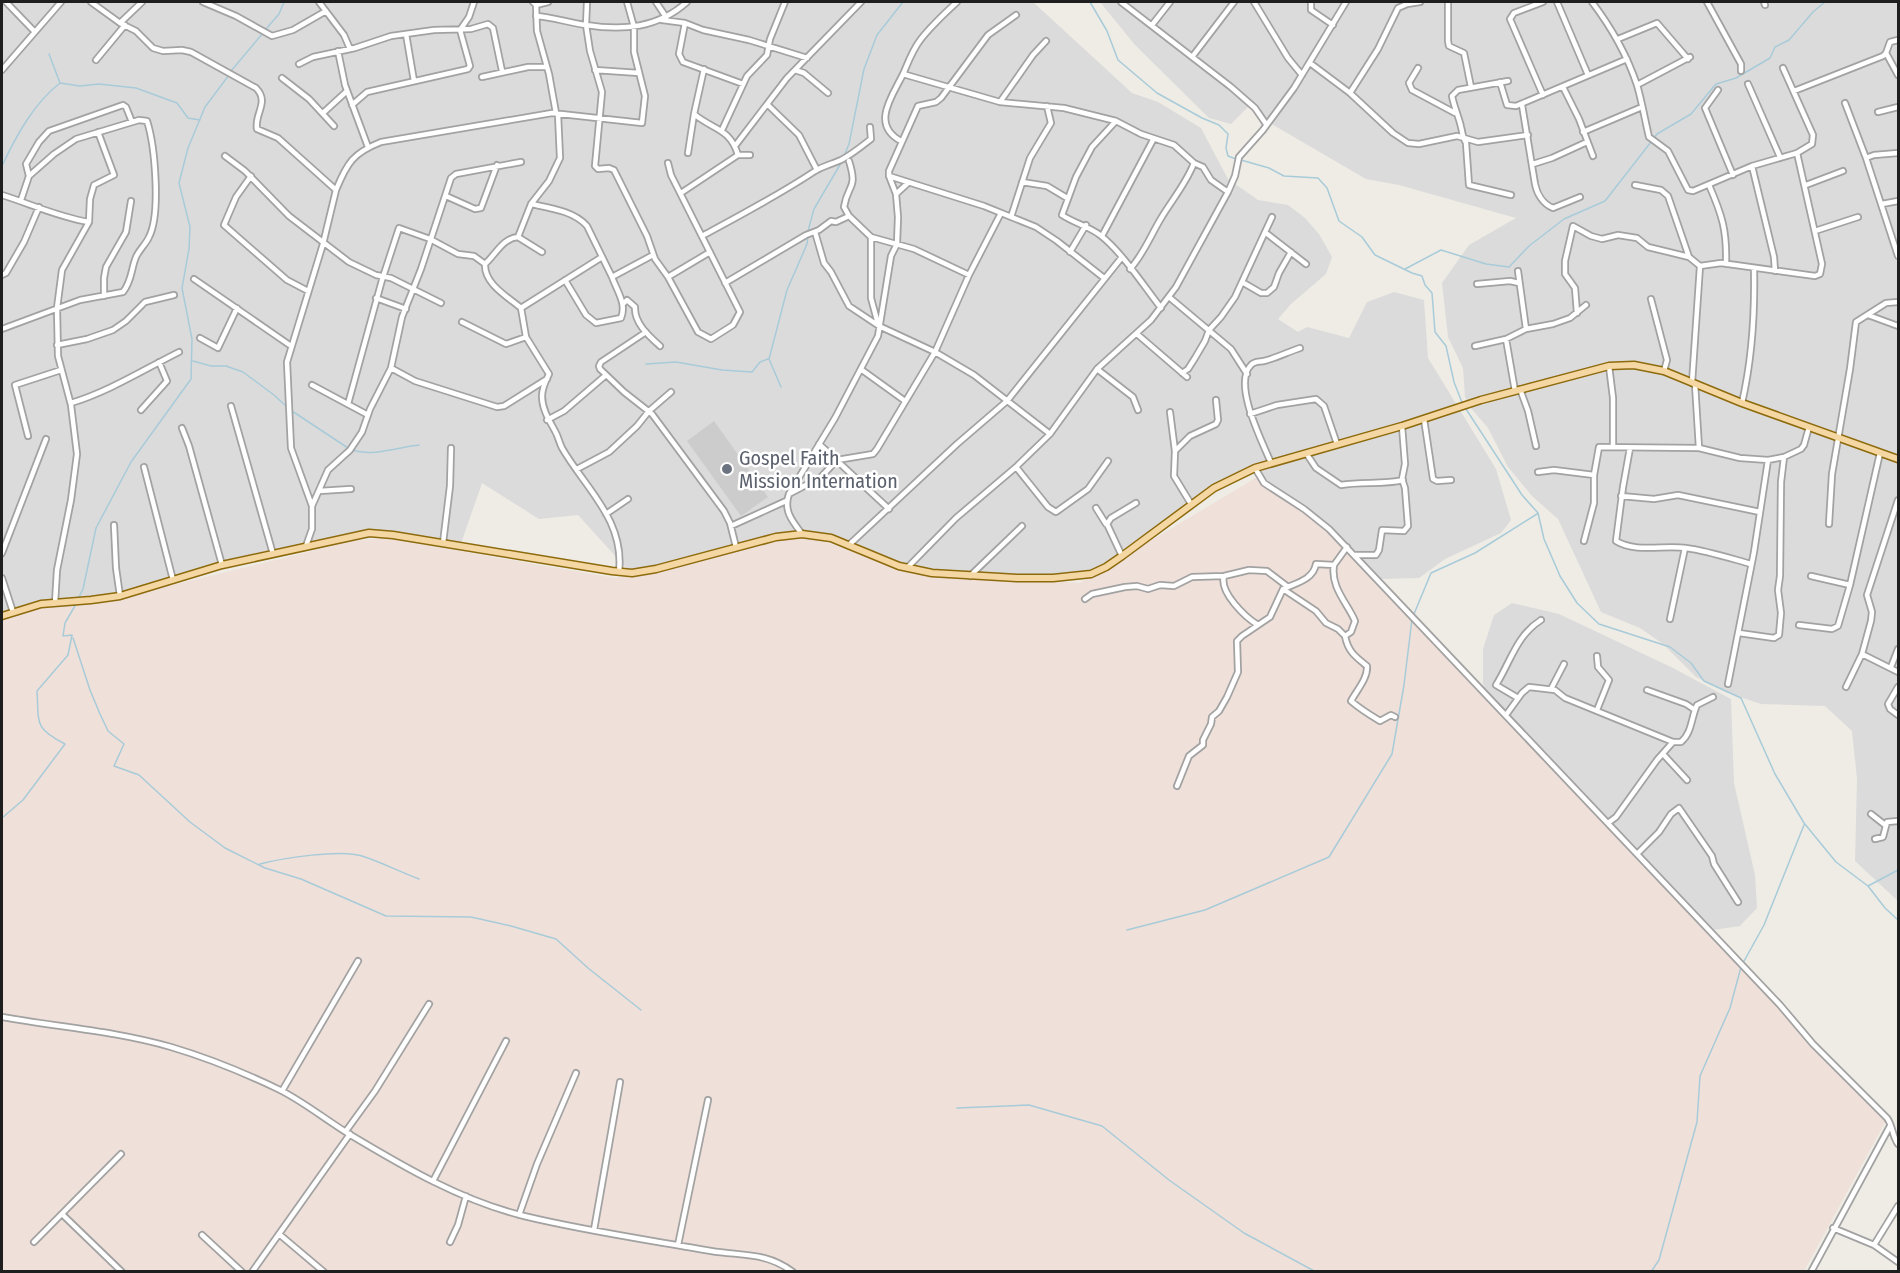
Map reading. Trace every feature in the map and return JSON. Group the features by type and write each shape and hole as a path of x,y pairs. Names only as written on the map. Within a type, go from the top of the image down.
{"main road":[{"path":"2,616 41,604 120,596 222,566 369,533 632,573 657,569 776,537 802,534 821,536 850,544 906,568 932,573 969,577 1083,576 1098,572 1122,556 1224,482 1255,468 1458,410 1481,400 1609,366 1634,365 1664,372 1742,403 1899,459"}],"street":[{"path":"6,2 34,31"},
{"path":"2,70 61,2"},
{"path":"91,2 136,31 153,48 163,51 191,52 256,88 263,98 263,106 255,125 256,129 278,138 336,190"},
{"path":"96,60 142,2"},
{"path":"203,2 236,16 272,36 293,30 326,11"},
{"path":"319,2 344,35 351,49"},
{"path":"460,30 469,17 474,2"},
{"path":"519,237 531,204 549,181 560,158 557,114 538,37 535,3 548,2"},
{"path":"586,2 586,25 590,51 602,92 595,166 598,169 614,170 647,236 653,255 668,276 694,325 705,337 716,337 726,331 739,317 740,312 670,174 668,163"},
{"path":"306,546 312,530 312,506 291,448 287,362 323,243 332,202 346,166 368,147 381,142 557,114 642,123 645,96 633,44 634,27 627,2"},
{"path":"656,2 664,19"},
{"path":"536,16 586,25 634,27 664,19 687,2"},
{"path":"723,130 747,76 767,55 785,2"},
{"path":"735,146 795,70 861,2"},
{"path":"901,141 891,134 885,119 888,104 920,40 957,2"},
{"path":"1121,2 1255,108 1266,124"},
{"path":"1152,25 1170,2"},
{"path":"1192,57 1234,2"},
{"path":"1254,2 1288,58 1302,75"},
{"path":"1311,2 1311,10 1334,25"},
{"path":"906,568 956,518 1050,435 1097,369 1137,334 1161,308 1228,192 1235,176 1238,159 1302,75 1346,2"},
{"path":"1350,93 1378,49 1398,8 1420,2"},
{"path":"1448,2 1449,46 1464,53 1471,87"},
{"path":"1543,2 1514,14 1510,19 1543,95"},
{"path":"1557,2 1588,75"},
{"path":"1593,2 1618,39 1627,59 1637,85 1649,136 1668,151 1686,187 1693,190 1752,166 1797,153 1812,144 1814,141 1783,68"},
{"path":"1707,2 1741,63 1741,71"},
{"path":"802,534 791,519 786,501 862,370 878,336 891,256 897,244 896,194 889,176 901,141 910,127 918,106 936,102 950,88 988,35 1016,15"},
{"path":"664,19 749,40 807,58"},
{"path":"685,23 680,58 683,62 743,84"},
{"path":"1618,39 1658,23 1689,58 1637,85"},
{"path":"299,63 387,37 491,25 502,71"},
{"path":"352,105 367,92 468,69 470,66 460,30"},
{"path":"406,34 414,81"},
{"path":"1899,40 1888,44 1886,54 1899,75"},
{"path":"1000,102 1046,41"},
{"path":"338,51 347,91 368,147"},
{"path":"1794,91 1886,54"},
{"path":"1500,82 1507,105 1522,105 1627,59"},
{"path":"1310,63 1350,93 1393,133 1408,143 1419,144 1447,137 1462,137 1478,142 1528,135"},
{"path":"482,77 528,67 547,67"},
{"path":"1418,68 1409,83 1412,90 1455,113"},
{"path":"688,153 704,69"},
{"path":"595,70 639,73"},
{"path":"795,70 804,73 828,93"},
{"path":"903,74 1000,102 1047,106 1093,114 1116,121 1153,140 1174,145 1194,163 1203,167 1211,180 1228,192"},
{"path":"282,78 302,93 334,126"},
{"path":"1508,81 1471,87 1453,93 1455,113 1461,126 1462,137 1466,142 1469,185 1511,195"},
{"path":"1749,84 1780,157"},
{"path":"1563,87 1593,156"},
{"path":"1718,90 1705,108 1733,175"},
{"path":"323,113 347,91"},
{"path":"1845,103 1898,253"},
{"path":"767,104 799,135 817,170"},
{"path":"29,176 26,164 30,156 39,142 56,127 123,105 132,122"},
{"path":"1522,105 1537,190 1547,205 1553,208 1581,197"},
{"path":"1011,217 1030,158 1051,123 1047,106"},
{"path":"1583,132 1642,107"},
{"path":"1878,112 1899,107"},
{"path":"694,114 723,130 735,146 738,155"},
{"path":"2,328 57,308 123,292 126,288 136,256 150,236 156,205 156,182 146,120 76,139 54,154 29,176 21,200"},
{"path":"1116,121 1092,147 1076,177 1062,215 1086,225 1102,236 1122,257 1161,308"},
{"path":"702,236 765,203 782,190 801,182 817,170 846,157 869,141 872,137 870,127"},
{"path":"55,603 57,570 71,500 77,454 70,403 57,345 57,308 62,270 88,222 94,185 114,174 98,132"},
{"path":"1102,236 1153,140"},
{"path":"1533,164 1587,142"},
{"path":"1577,313 1575,288 1565,274 1565,261 1574,226 1591,236 1637,238 1648,247 1689,257 1700,266 1726,264 1815,276 1820,274 1822,264 1797,153"},
{"path":"1866,158 1872,155 1899,153"},
{"path":"681,193 738,155 750,155"},
{"path":"225,156 250,176 289,216 349,262 376,275 391,278 441,303"},
{"path":"312,506 328,470 350,450 362,432 391,368 406,309 453,175 520,162"},
{"path":"849,162 854,176 854,185 845,196 843,207 871,237 928,255 969,275"},
{"path":"1130,269 1139,259 1194,163"},
{"path":"446,196 475,209 481,208 497,165"},
{"path":"1752,166 1774,257 1775,271"},
{"path":"1806,185 1843,171"},
{"path":"250,176 230,209 224,225 287,280 308,291"},
{"path":"889,176 984,206 1043,231 1104,278"},
{"path":"1022,182 1047,186 1068,198"},
{"path":"896,194 908,183"},
{"path":"1635,185 1661,190 1668,196 1689,257"},
{"path":"1709,185 1724,222 1727,238 1726,264"},
{"path":"2,195 67,218 88,222"},
{"path":"104,296 106,267 126,232 131,201"},
{"path":"1882,204 1899,201"},
{"path":"531,204 559,210 583,221 587,226 623,304 621,318 596,323 586,315 565,280"},
{"path":"2,275 6,273 24,242 39,207"},
{"path":"789,494 820,477 837,460 873,454 935,352 969,275 1001,213"},
{"path":"725,283 831,221 836,222 849,216"},
{"path":"1182,373 1188,369 1209,330 1221,317 1242,282 1272,217"},
{"path":"1815,231 1858,217"},
{"path":"1070,252 1086,225"},
{"path":"348,404 376,298 399,228 430,239 458,254 474,256 485,264"},
{"path":"815,232 824,263 849,306 879,326 935,352 974,375 1050,435"},
{"path":"1266,232 1306,264"},
{"path":"542,252 519,237 511,237 485,264 485,270 498,290 521,308 526,337 549,374 542,396 547,420 562,447 594,490 606,514 621,552 619,572"},
{"path":"871,237 871,298 879,326"},
{"path":"668,276 710,252"},
{"path":"1242,282 1261,293 1267,293 1274,287 1279,273 1292,252"},
{"path":"612,277 653,255"},
{"path":"521,308 602,257"},
{"path":"850,544 957,444 1007,401 1122,257"},
{"path":"1698,448 1693,383 1700,266"},
{"path":"1742,403 1755,308 1754,268"},
{"path":"1518,271 1526,329"},
{"path":"194,279 291,346"},
{"path":"1477,284 1510,281 1520,283"},
{"path":"57,345 87,339 113,330 145,302 174,295"},
{"path":"1169,297 1231,349 1247,374"},
{"path":"376,298 406,309"},
{"path":"1651,299 1667,360 1664,372"},
{"path":"623,304 627,300 635,307 634,312 646,333 660,346"},
{"path":"1829,524 1837,438 1856,322 1886,303 1899,302"},
{"path":"1475,345 1506,339 1526,329 1570,318 1586,305"},
{"path":"200,338 218,348 237,308"},
{"path":"1868,315 1899,326"},
{"path":"462,322 506,344 526,337"},
{"path":"646,333 598,366 629,397 649,411 716,498 731,526 736,547"},
{"path":"1137,334 1188,377"},
{"path":"1506,339 1518,390 1528,411 1536,446"},
{"path":"1271,464 1250,414 1245,383 1247,374 1249,367 1254,363 1300,348"},
{"path":"70,403 95,396 179,352"},
{"path":"141,410 167,381 159,362"},
{"path":"1609,366 1614,404 1612,446"},
{"path":"391,368 415,381 497,407 504,406 547,379"},
{"path":"1097,369 1133,397 1138,410"},
{"path":"28,436 15,385 61,370"},
{"path":"862,370 905,401"},
{"path":"547,420 564,411 606,375"},
{"path":"312,385 368,415"},
{"path":"578,469 609,452 671,392"},
{"path":"1250,414 1277,405 1316,399 1324,406 1337,444"},
{"path":"1175,451 1190,436 1216,424 1218,420 1216,400"},
{"path":"231,406 273,554"},
{"path":"1170,412 1175,451 1174,476 1191,504"},
{"path":"1424,419 1433,479 1451,480"},
{"path":"1354,555 1376,555 1382,530 1404,531 1407,528 1402,426"},
{"path":"1584,541 1594,503 1594,474 1598,449 1602,446 1698,448 1740,458 1768,460 1784,457 1801,449 1809,427"},
{"path":"182,428 222,566"},
{"path":"2,553 46,439"},
{"path":"819,444 889,509"},
{"path":"442,543 450,486 451,448"},
{"path":"1630,448 1616,541 1638,548 1670,546 1686,548 1751,564"},
{"path":"1306,453 1316,468 1341,485 1366,482 1378,484 1403,480"},
{"path":"1799,624 1836,628 1850,585 1880,453"},
{"path":"1739,633 1774,638 1779,635 1781,482 1784,457"},
{"path":"1728,684 1739,633 1768,460"},
{"path":"1016,467 1048,507 1056,512 1088,489 1108,461"},
{"path":"144,467 173,580"},
{"path":"1255,468 1264,483 1321,521 1347,547 1780,1005 1814,1044 1887,1118 1891,1125 1892,1135 1899,1144"},
{"path":"1538,472 1554,470 1594,474"},
{"path":"319,491 351,489"},
{"path":"1621,496 1654,499 1678,495 1760,512"},
{"path":"606,514 628,499"},
{"path":"1846,687 1862,654 1872,616 1867,595 1899,500"},
{"path":"731,526 786,501"},
{"path":"1107,527 1108,520 1136,503"},
{"path":"1096,508 1122,556"},
{"path":"114,525 120,596"},
{"path":"969,577 1022,526"},
{"path":"1345,636 1354,625 1355,618 1342,600 1332,572 1334,565 1347,547"},
{"path":"1670,620 1686,548"},
{"path":"1177,786 1189,756 1203,745 1212,717 1219,711 1238,672 1237,641 1270,617 1286,588 1307,579 1316,568 1316,564 1334,565"},
{"path":"1085,599 1092,594 1125,587 1137,586 1148,589 1160,585 1174,586 1192,577 1224,576 1249,570 1267,571 1316,610 1326,623 1338,629 1345,636 1352,655 1367,666 1365,678 1351,701 1380,722 1391,715 1395,717"},
{"path":"1224,576 1223,583 1229,596 1246,617 1258,625"},
{"path":"1811,576 1850,585"},
{"path":"2,578 13,612"},
{"path":"1518,698 1496,685 1508,666 1521,637 1541,620"},
{"path":"1891,667 1899,649"},
{"path":"1862,654 1899,672"},
{"path":"1597,656 1598,667 1609,680 1597,710"},
{"path":"1551,689 1564,664"},
{"path":"1506,715 1529,687 1551,689 1565,698 1673,742 1681,742 1692,724 1695,710 1701,702 1713,697"},
{"path":"1899,687 1888,704 1890,709 1899,715"},
{"path":"1647,690 1686,704 1695,710"},
{"path":"1608,823 1616,817 1673,742"},
{"path":"1663,754 1687,780"},
{"path":"1637,854 1678,808 1712,856 1714,864 1738,902"},
{"path":"1871,814 1885,825"},
{"path":"1875,839 1883,837 1885,825 1889,821 1899,821"},
{"path":"282,1091 358,961"},
{"path":"252,1272 348,1133 429,1004"},
{"path":"2,1017 169,1046 208,1059 282,1091 348,1133 433,1181 466,1196 519,1215 678,1245 773,1259 793,1272"},
{"path":"433,1181 506,1041"},
{"path":"519,1215 537,1164 576,1073"},
{"path":"594,1230 620,1083"},
{"path":"678,1245 708,1100"},
{"path":"1811,1272 1891,1125"},
{"path":"34,1242 121,1154"},
{"path":"450,1242 458,1225 466,1196"},
{"path":"1874,1245 1899,1206"},
{"path":"63,1215 122,1272"},
{"path":"1833,1228 1874,1245 1899,1262"},
{"path":"202,1234 242,1272"},
{"path":"279,1234 324,1272"}],"shaded area":[{"path":"2,2 1033,2 1132,93 1158,102 1201,128 1228,179 1258,200 1288,205 1305,218 1319,234 1332,257 1326,274 1291,304 1278,319 1298,332 1307,327 1349,338 1367,302 1394,292 1424,300 1428,358 1496,469 1511,520 1501,533 1445,559 1419,578 1380,579 1282,498 1251,467 1203,492 1102,568 1071,575 940,579 874,558 816,532 757,545 659,572 628,570 578,515 539,519 482,483 459,549 377,537 329,544 244,563 100,603 56,605 2,620"},
{"path":"1100,2 1898,2 1898,901 1855,861 1857,779 1852,731 1825,706 1761,704 1725,692 1696,677 1663,644 1640,628 1601,612 1558,519 1532,496 1508,467 1488,428 1470,407 1465,397 1463,368 1448,337 1442,283 1469,245 1516,218 1399,185 1366,179 1263,119 1252,103 1231,124 1209,118 1135,45"},
{"name":"Gospel Faith Mission Internation","path":"714,421 768,497 741,516 687,441"},
{"path":"1259,476 1324,520 1575,783 1830,1056 1889,1115 1804,1271 2,1271 2,620 28,607 87,604 353,541 384,538 615,578 791,537 820,540 912,573 1080,583"},
{"path":"1512,603 1559,614 1673,668 1731,699 1734,783 1755,875 1757,908 1740,926 1713,930 1681,904 1605,823 1546,752 1496,709 1483,684 1483,649 1494,615"}],"waterway":[{"path":"266,29 279,14 284,2"},
{"path":"844,156 849,144 864,69 877,35 903,2"},
{"path":"1090,2 1107,31 1118,60 1157,93 1219,125 1228,134 1226,148 1228,156 1236,159"},
{"path":"1654,138 1691,114 1716,84 1736,78 1770,58 1775,47 1789,40 1813,12 1825,2"},
{"path":"231,71 263,33"},
{"path":"49,54 60,83 136,88 177,103 188,118 200,120"},
{"path":"79,597 83,589 96,528 131,462 191,379 192,339 182,288 189,249 190,227 179,183 188,148 205,107 229,75"},
{"path":"2,166 26,121 42,100 60,83"},
{"path":"1405,269 1441,250 1486,264 1509,267 1529,246 1564,219 1605,201 1651,142"},
{"path":"1241,160 1269,168 1284,176 1318,178 1327,188 1339,221 1362,237 1375,255 1422,276 1425,285 1432,293 1435,332 1446,346 1454,382 1463,405"},
{"path":"808,231 814,209 841,163"},
{"path":"781,387 769,359 787,290 807,244 808,236"},
{"path":"646,364 676,362 722,370 752,372 760,362 768,359"},
{"path":"193,361 211,366 226,366 243,372 288,408"},
{"path":"1466,409 1522,495 1538,513 1544,539 1560,576 1577,603 1599,624 1670,647 1691,663 1704,681 1741,698 1775,774 1804,823 1836,862 1868,886 1885,908 1898,920"},
{"path":"292,411 348,448"},
{"path":"352,450 377,452 419,445"},
{"path":"1414,614 1431,573 1475,553 1537,514"},
{"path":"2,818 23,800 65,744 48,734 40,724 37,691 68,655 72,635 63,636 65,623 76,604"},
{"path":"1127,930 1205,910 1329,857 1392,754 1412,619"},
{"path":"73,638 90,690 108,731 124,744 114,766 139,775 190,822 225,848 265,868 301,879 386,916 471,917 556,939 641,1010"},
{"path":"1743,963 1764,925 1804,825"},
{"path":"260,864 312,855 353,854 369,858 419,879"},
{"path":"1868,886 1898,870"},
{"path":"1651,1272 1659,1260 1697,1122 1700,1076 1730,1008 1741,967"},
{"path":"957,1108 1029,1105 1102,1126 1169,1180 1244,1233 1316,1272"}],"place":[{"name":"Gospel Faith Mission Internation","path":"727,469"}]}
